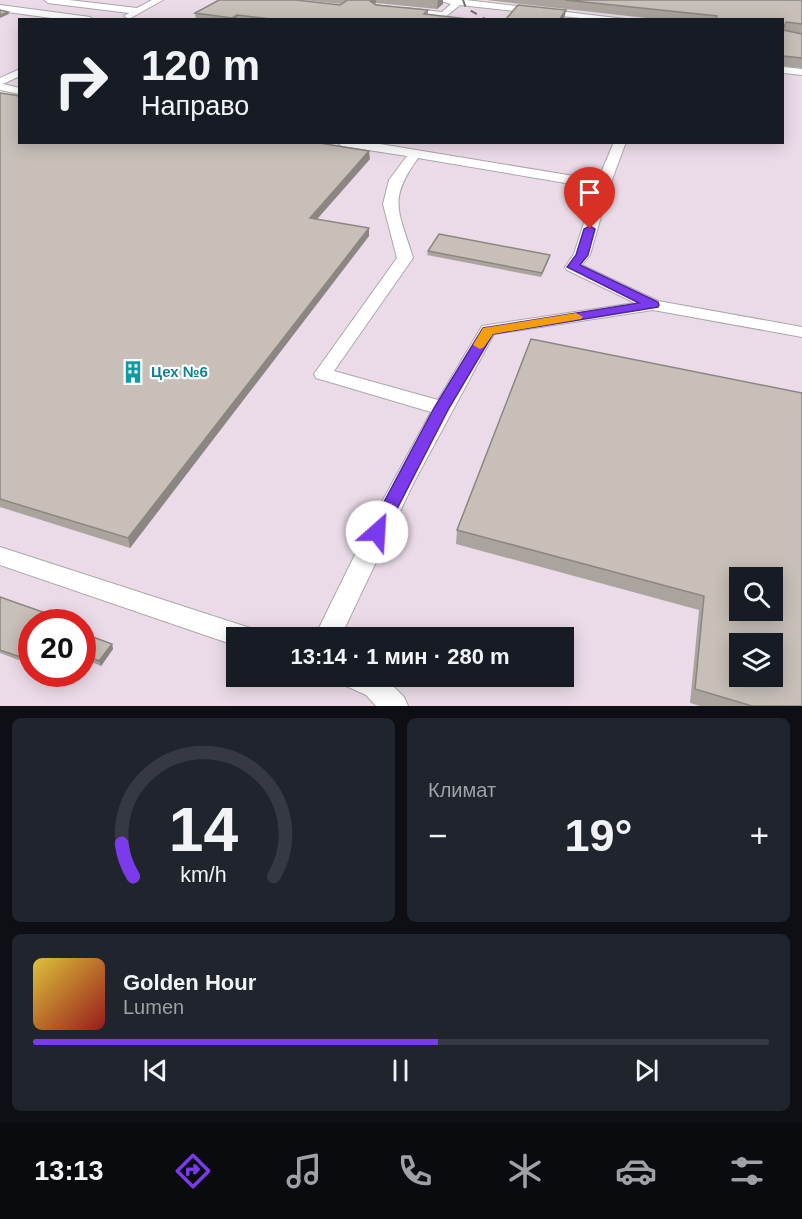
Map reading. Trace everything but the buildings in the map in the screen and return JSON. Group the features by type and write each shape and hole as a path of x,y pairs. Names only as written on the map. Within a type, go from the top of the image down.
{"lane":[{"path":"48,0 138,11"},
{"path":"125,18 159,0"},
{"path":"442,0 614,18"},
{"path":"399,10 444,15 458,2"},
{"path":"0,8 75,18"},
{"path":"594,18 599,16"},
{"path":"784,70 802,72"},
{"path":"0,82 18,73"},
{"path":"0,87 18,91"},
{"path":"354,144 603,184"},
{"path":"619,144 603,184 582,255 573,267 653,305 802,332"},
{"path":"415,154 396,180 390,204 405,258 323,374 441,408"},
{"path":"332,627 386,511 441,408 488,330 653,305"},
{"path":"0,556 226,631"},
{"path":"375,687 394,706"}],"shaded area":[{"path":"0,0 802,0 802,706 0,706"}],"railway":[{"path":"463,0 466,8 484,18"}],"slow traffic":[{"path":"480,345 488,330 576,317"}],"place":[{"name":"Цех №6","path":"133,372"}],"route":[{"path":"377,532 441,408 488,330 653,305 573,267 582,255 590,229"}]}
